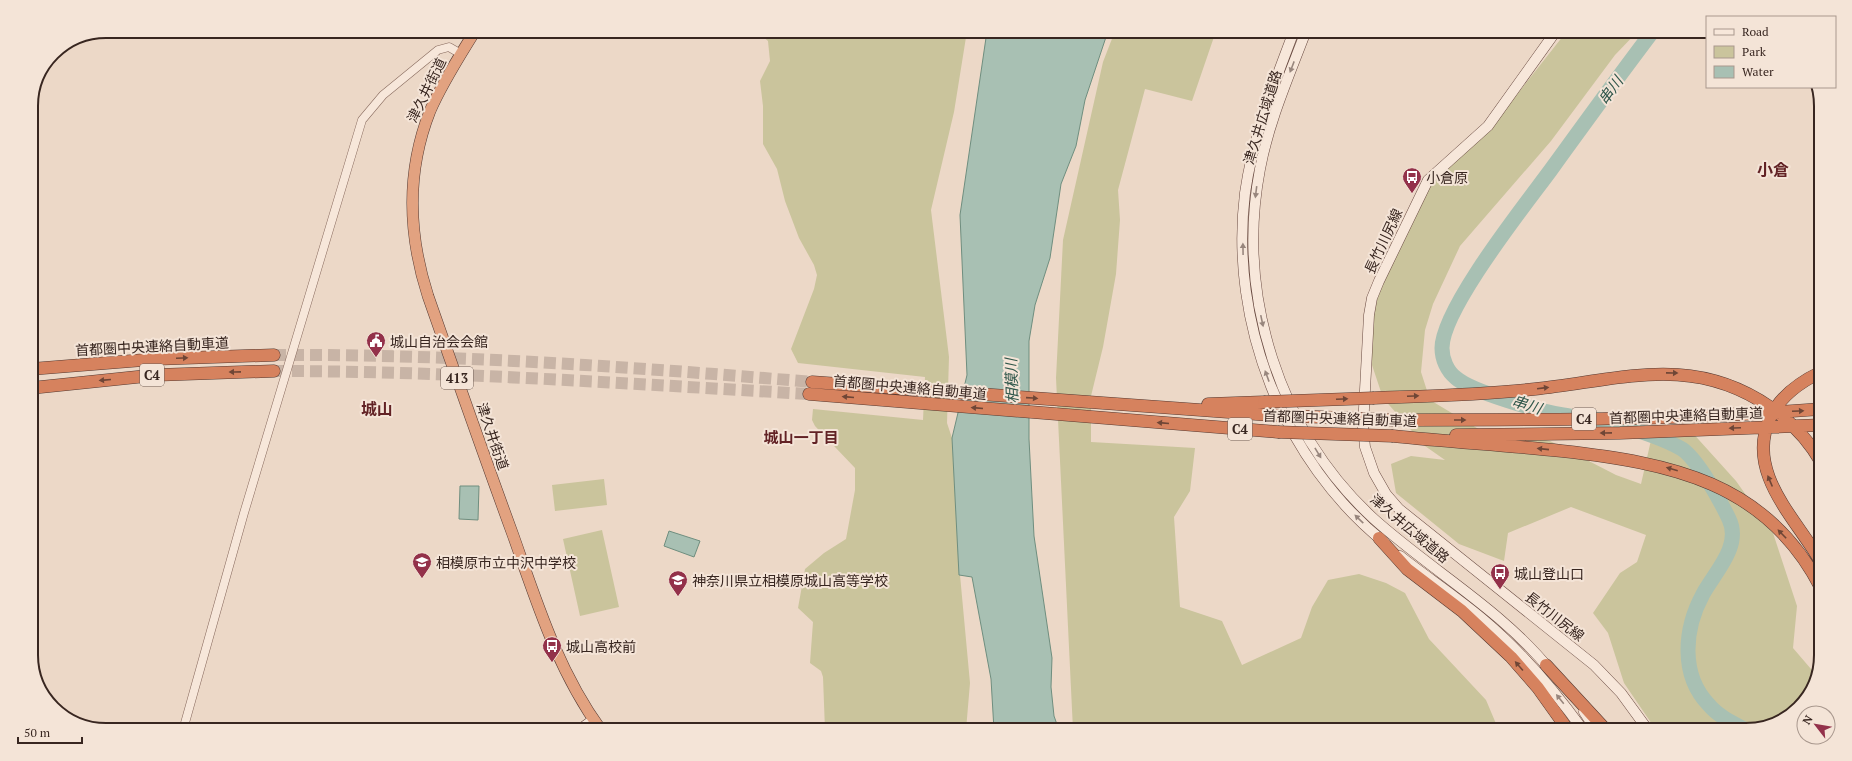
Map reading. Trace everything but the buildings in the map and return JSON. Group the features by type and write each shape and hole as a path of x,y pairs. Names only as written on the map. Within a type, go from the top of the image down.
{"highway":[{"name":"津久井街道","path":"471,38 431,110 419,144 412,183 411,208 415,250 428,296 533,592 565,674 595,723"},
{"name":"首都圏中央連絡自動車道","path":"38,368 156,360 274,355"},
{"name":"首都圏中央連絡自動車道","path":"38,387 156,375 274,371"},
{"path":"1208,407 1264,402 1500,393 1549,388 1645,374 1679,374 1713,379 1735,387 1757,398 1786,420 1814,452"},
{"path":"1814,376 1807,379 1784,397 1771,416 1765,433 1763,451 1766,472 1773,488 1814,552"},
{"name":"首都圏中央連絡自動車道","path":"1814,409 1512,420 1393,420 1270,415 1208,407 1147,407 810,388 1278,432 1393,436 1620,433 1814,425"},
{"path":"1393,436 1581,453 1634,460 1682,472 1720,488 1757,510 1784,535 1807,564 1814,576"},
{"path":"1379,538 1407,569 1462,611 1511,657 1538,688 1563,723"},
{"path":"1546,665 1600,723"}],"main road":[{"name":"津久井広域道路","path":"1291,38 1263,117 1248,173 1244,210 1242,250 1248,307 1256,344 1269,382 1280,407 1303,450 1337,496 1379,538 1469,608 1511,644 1551,687 1578,723"},
{"name":"津久井広域道路","path":"1303,38 1270,130 1260,167 1255,206 1253,243 1256,288 1265,337 1278,375 1292,407 1322,459 1358,504 1400,541 1498,617 1546,665 1591,723"},
{"name":"長竹川尻線","path":"1551,38 1488,126 1463,150 1437,170 1424,186 1372,298 1369,315 1363,398 1363,427 1368,456 1379,483 1396,506 1431,536 1594,665 1620,693 1643,723"},
{"path":"589,723 593,720"}],"street":[{"path":"185,723 244,513 362,120 383,95 438,50 449,47 461,54"}],"green space":[{"path":"764,38 966,38 954,112 931,210 949,357 947,423 952,438 960,575 970,683 967,723 825,723 823,677 821,671 810,663 813,622 798,608 805,569 824,553 846,539 855,490 855,468 815,426 812,420 813,409 923,420 925,377 798,363 791,349 814,289 817,275 814,265 799,238 785,201 777,169 763,144 763,106 760,81 770,61 768,41"},
{"path":"1112,38 1214,38 1192,101 1145,89 1118,190 1120,220 1116,274 1103,347 1091,396 1091,442 1195,448 1190,491 1174,517 1180,607 1222,621 1242,665 1301,638 1312,607 1328,580 1359,574 1386,583 1405,593 1429,639 1486,700 1496,723 1073,723 1056,378 1063,240 1103,62"},
{"path":"1561,38 1631,38 1615,55 1551,141 1460,246 1433,304 1425,330 1421,372 1430,400 1497,440 1528,436 1550,441 1616,475 1641,484 1654,427 1690,430 1736,481 1773,533 1797,606 1793,648 1812,670 1807,685 1800,696 1784,711 1768,719 1746,723 1651,723 1624,683 1608,633 1593,613 1620,573 1637,562 1646,535 1571,507 1508,533 1504,561 1459,544 1396,493 1391,464 1411,456 1445,460 1425,446 1383,398 1367,350 1378,294 1434,179 1485,135"},
{"path":"604,479 607,505 555,511 552,485"},
{"path":"602,530 619,607 580,616 563,539"}],"water":[{"name":"相模川","path":"986,38 1106,38 1085,100 1076,146 1061,184 1050,258 1035,305 1029,341 1029,439 1034,536 1052,658 1051,687 1054,716 1056,723 994,723 991,679 972,577 959,575 952,438 967,375 960,215"},
{"path":"460,486 479,486 478,520 459,519"},
{"path":"669,531 700,541 694,557 664,546"}],"waterway":[{"name":"串川","path":"1648,38 1487,258 1455,309 1446,331 1442,352 1450,372 1456,378 1476,389 1539,410 1606,421 1639,431 1666,441 1682,449 1695,462 1714,491 1729,519 1732,529 1732,539 1730,549 1720,568 1703,594 1692,622 1688,651 1689,666 1693,680 1709,705 1721,716 1733,723"}],"tunnel":[{"path":"274,355 341,355 543,362 812,382"},
{"path":"274,371 408,373 608,382 809,394"}],"place":[{"name":"小倉原","path":"1412,194"},
{"name":"城山自治会会館","path":"376,358"},
{"name":"相模原市立中沢中学校","path":"422,579"},
{"name":"城山登山口","path":"1500,590"},
{"name":"神奈川県立相模原城山高等学校","path":"678,597"},
{"name":"城山高校前","path":"552,663"}],"district":[{"name":"小倉","path":"1773,170"},
{"name":"城山","path":"377,409"},
{"name":"城山一丁目","path":"801,437"}]}
